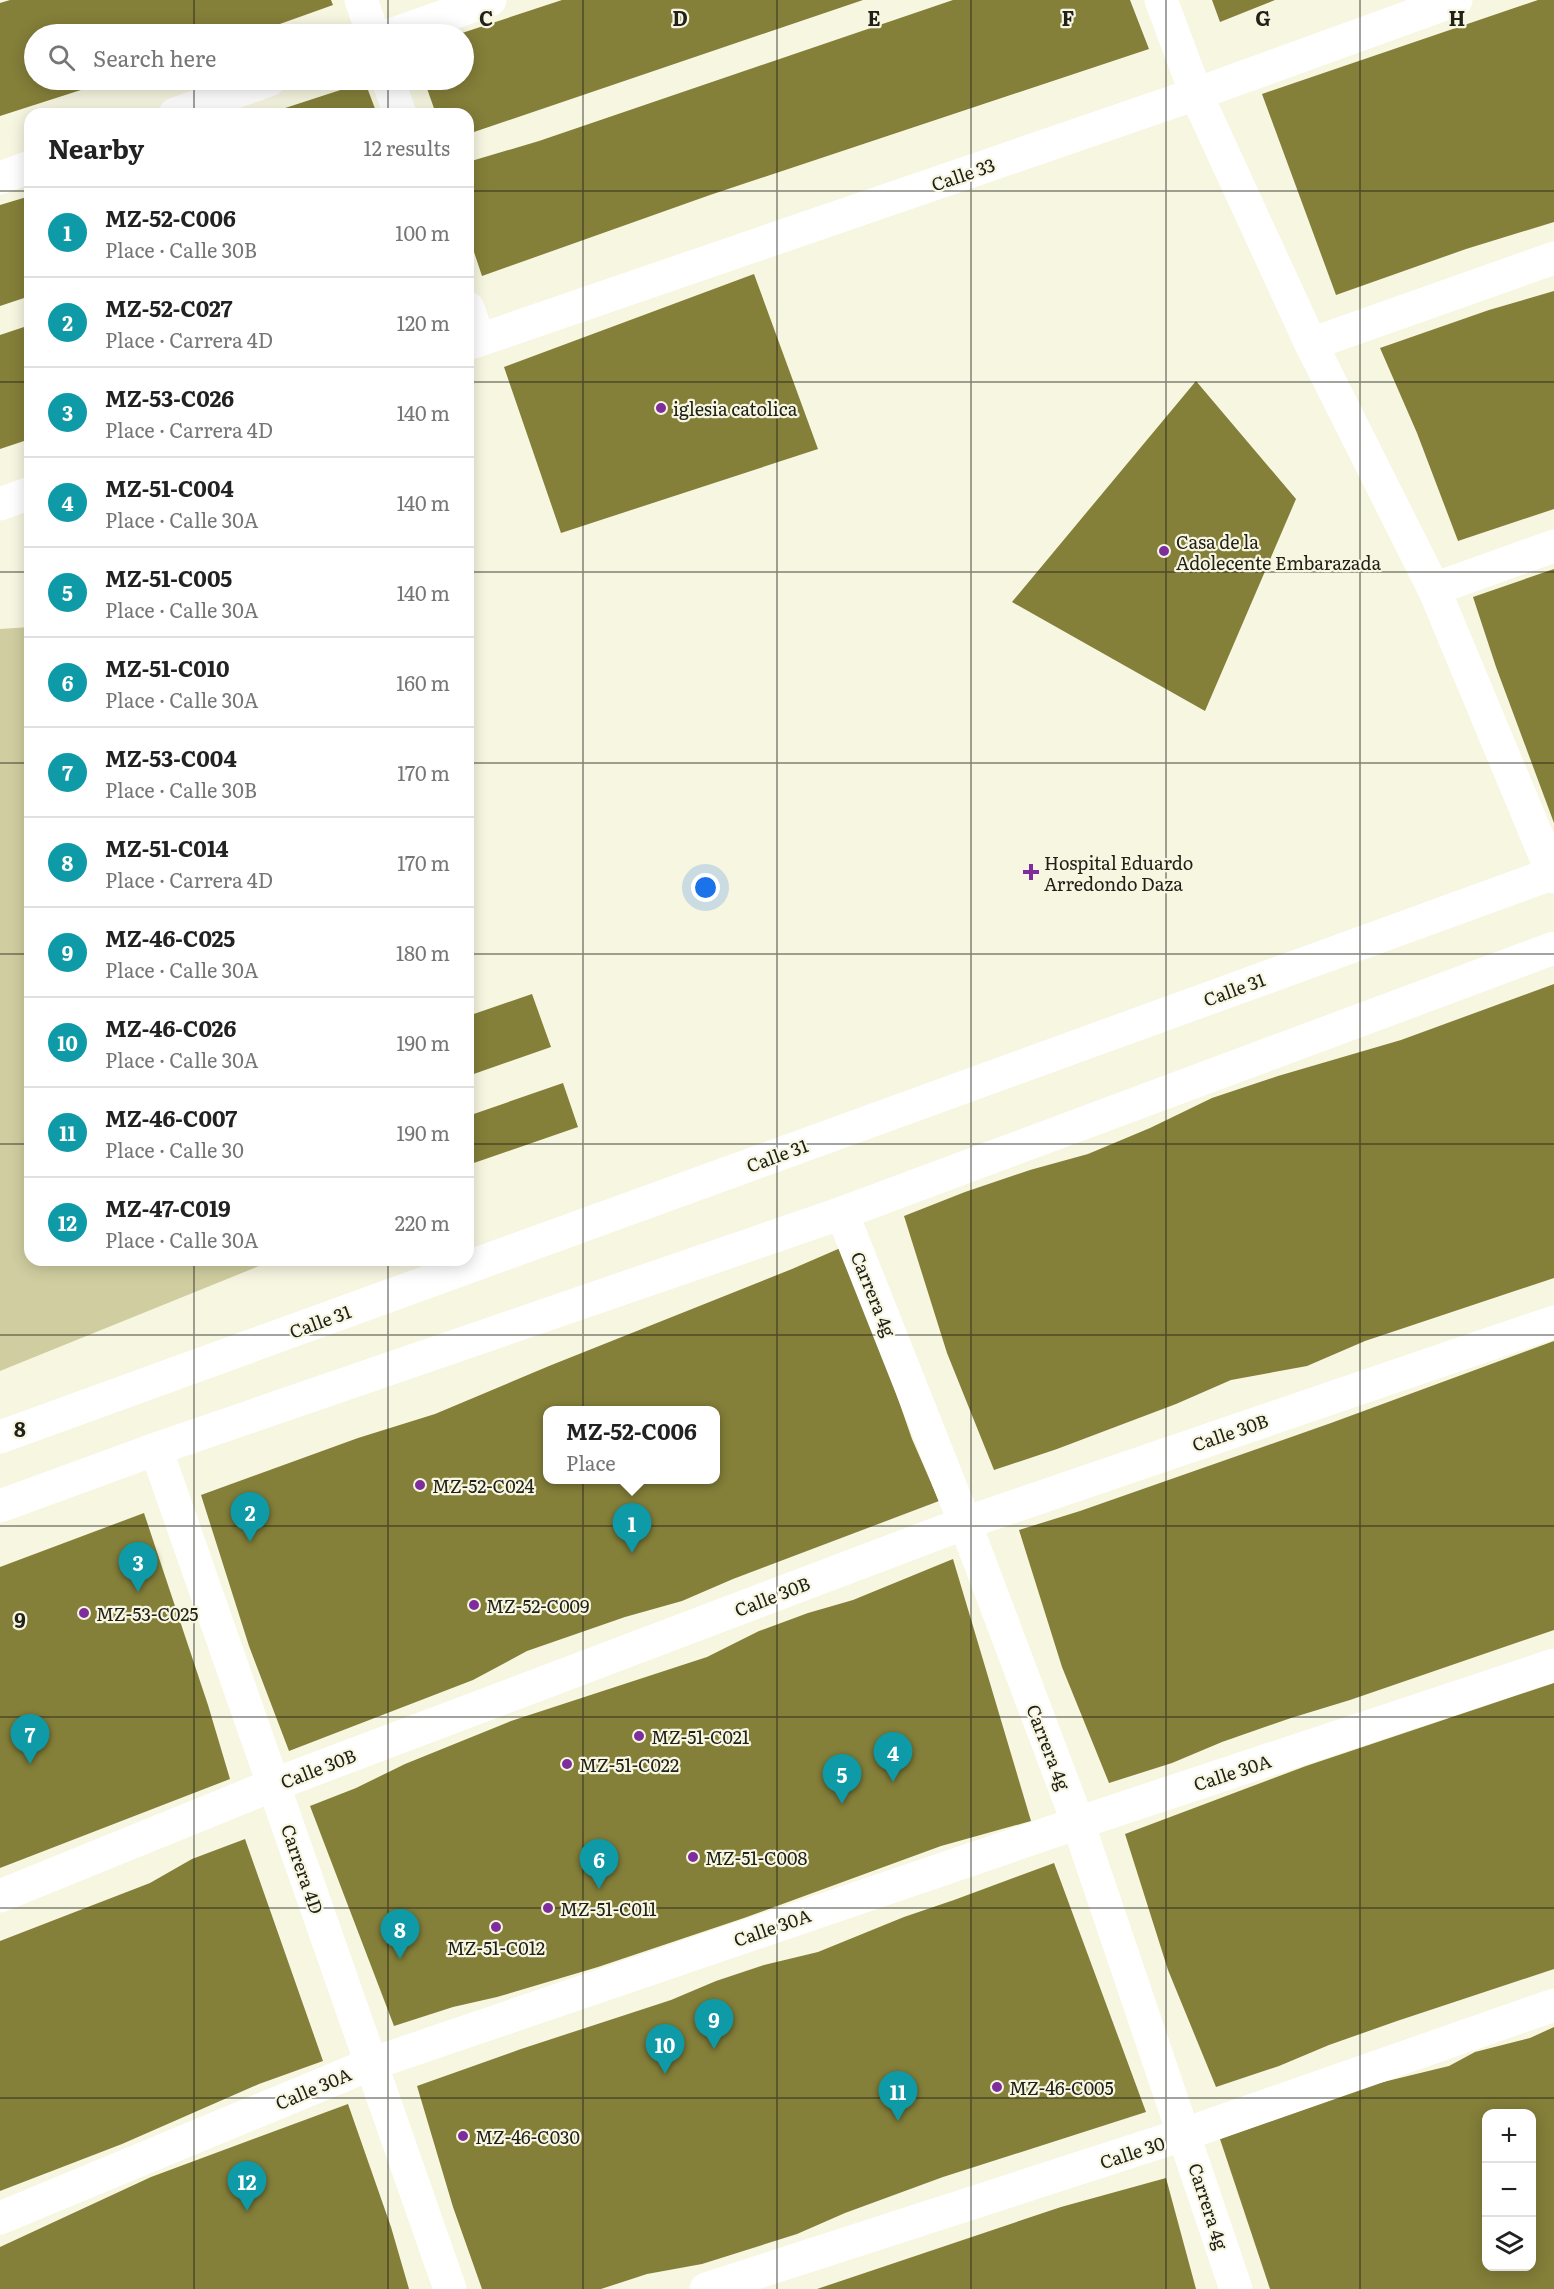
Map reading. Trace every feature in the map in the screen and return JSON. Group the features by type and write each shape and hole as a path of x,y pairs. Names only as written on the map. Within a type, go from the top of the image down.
{"street":[{"path":"361,0 369,24"},
{"path":"422,24 490,0"},
{"path":"1161,0 1196,94 1311,344 1434,589 1554,874"},
{"name":"Calle 33","path":"474,342 1196,94 1456,0"},
{"path":"192,108 241,90"},
{"path":"392,90 398,108"},
{"path":"0,178 24,169"},
{"path":"1311,344 1554,258"},
{"path":"0,504 24,495"},
{"path":"1434,589 1554,546"},
{"name":"Calle 31","path":"474,1265 1554,874"},
{"path":"0,1506 156,1449 842,1213 1554,948"},
{"name":"Carrera 4g","path":"842,1213 965,1523 1078,1822 1236,2289"},
{"name":"Calle 31","path":"0,1437 472,1266"},
{"name":"Calle 30B","path":"0,1896 273,1785 965,1523 1554,1322"},
{"name":"Carrera 4D","path":"156,1449 450,2289"},
{"name":"Calle 30A","path":"0,2218 371,2064 1078,1822 1554,1665"},
{"name":"Calle 30","path":"706,2289 1185,2134 1554,2005"}],"shaded area":[{"path":"24,627 24,1266 259,1266 0,1371 0,629"}],"building":[{"path":"10,0 331,0 333,5 280,24 24,24 24,90 81,90 0,116 0,3"},
{"path":"562,0 863,0 474,132 474,108 434,108 428,90 474,90 474,29"},
{"path":"953,0 1130,0 1149,49 710,195 482,276 474,252 474,160 539,141"},
{"path":"1212,0 1275,0 1220,22"},
{"path":"1538,0 1554,0 1554,222 1466,249 1336,295 1262,94"},
{"path":"340,90 368,90 375,108 285,108"},
{"path":"24,198 24,298 0,306 0,205"},
{"name":"iglesia catolica","path":"754,274 818,449 561,533 504,367"},
{"path":"1554,291 1554,509 1458,541 1417,433 1380,348 1489,310"},
{"path":"24,327 24,441 0,449 0,335"},
{"name":"Casa de la Adolecente Embarazada","path":"1196,381 1296,499 1205,711 1012,602"},
{"path":"1554,569 1554,823 1496,667 1473,597"},
{"path":"1554,984 1554,1278 1365,1341 1307,1366 1231,1380 1176,1404 994,1470 947,1353 904,1216 1030,1170 1088,1154 1150,1128 1212,1098 1401,1040"},
{"path":"532,994 551,1047 474,1074 474,1014"},
{"path":"563,1083 578,1127 474,1163 474,1114"},
{"path":"845,1246 912,1439 939,1501 733,1579 682,1601 625,1617 527,1651 473,1680 289,1751 249,1646 201,1495 358,1438 435,1414"},
{"path":"1554,1341 1554,1630 1291,1718 1222,1742 1172,1763 1109,1783 1062,1667 1019,1530 1080,1511 1331,1423"},
{"path":"144,1513 208,1705 230,1779 0,1868 0,1567"},
{"path":"953,1559 1031,1821 941,1846 744,1918 598,1967 497,1997 453,2007 394,2026 310,1806 511,1721 707,1657 759,1631 853,1600"},
{"path":"1554,1683 1554,1969 1397,2021 1329,2045 1279,2066 1216,2087 1168,1970 1125,1834 1306,1766"},
{"path":"245,1839 323,2061 259,2084 122,2144 0,2191 0,1941 150,1883 192,1859"},
{"path":"1054,1863 1146,2112 943,2177 845,2213 797,2234 702,2264 647,2274 601,2289 482,2289 453,2207 417,2086 671,2000 716,1981 764,1965 818,1952 904,1917"},
{"path":"1554,2027 1554,2289 1270,2289 1220,2139 1375,2084 1449,2066 1475,2052 1530,2038"},
{"path":"348,2104 391,2227 409,2289 0,2289 0,2247 151,2177"},
{"path":"1166,2178 1196,2289 817,2289 1061,2207"}],"place":[{"name":"iglesia catolica","path":"661,408"},
{"name":"Casa de la Adolecente Embarazada","path":"1164,551"},
{"name":"Hospital Eduardo Arredondo Daza","path":"1031,872"},
{"name":"MZ-52-C024","path":"420,1485"},
{"name":"MZ-52-C027","path":"250,1542"},
{"name":"MZ-52-C006","path":"632,1553"},
{"name":"MZ-53-C026","path":"138,1592"},
{"name":"MZ-52-C009","path":"474,1605"},
{"name":"MZ-53-C025","path":"84,1613"},
{"name":"MZ-51-C021","path":"639,1736"},
{"name":"MZ-53-C004","path":"30,1764"},
{"name":"MZ-51-C022","path":"567,1764"},
{"name":"MZ-51-C004","path":"893,1782"},
{"name":"MZ-51-C005","path":"842,1804"},
{"name":"MZ-51-C008","path":"693,1857"},
{"name":"MZ-51-C010","path":"599,1889"},
{"name":"MZ-51-C011","path":"548,1908"},
{"name":"MZ-51-C012","path":"496,1927"},
{"name":"MZ-51-C014","path":"400,1959"},
{"name":"MZ-46-C025","path":"714,2049"},
{"name":"MZ-46-C026","path":"665,2074"},
{"name":"MZ-46-C005","path":"997,2087"},
{"name":"MZ-46-C007","path":"898,2121"},
{"name":"MZ-46-C030","path":"463,2136"},
{"name":"MZ-47-C019","path":"247,2211"}]}
